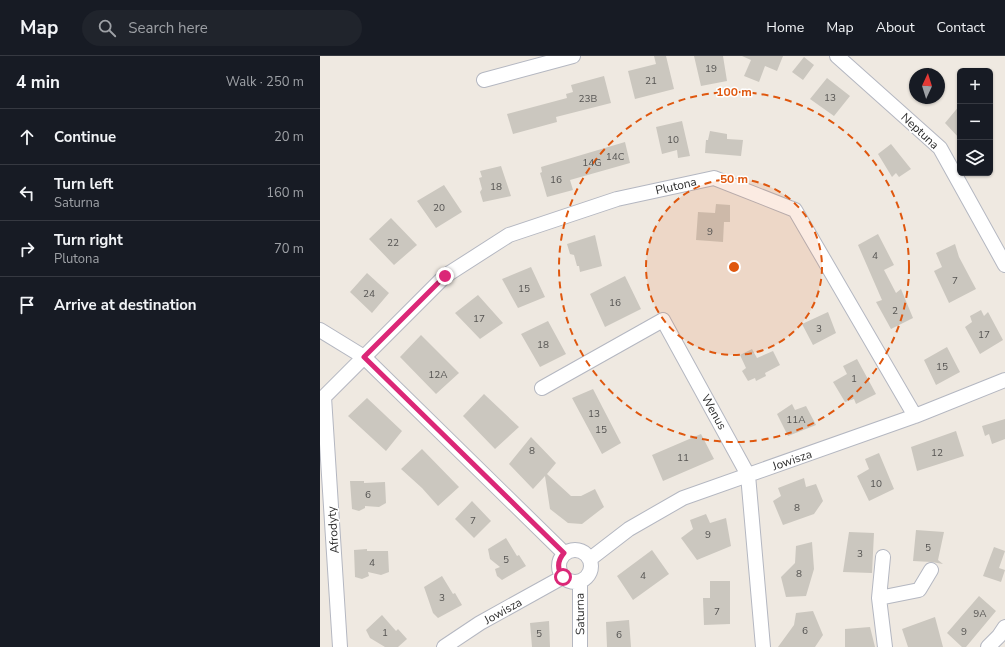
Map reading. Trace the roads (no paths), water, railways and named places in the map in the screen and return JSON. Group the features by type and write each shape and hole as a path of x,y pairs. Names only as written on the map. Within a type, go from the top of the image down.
{"street":[{"path":"484,80 573,56"},
{"name":"Neptuna","path":"837,56 940,148 1005,265"},
{"name":"Plutona","path":"364,357 445,276 509,235 617,199 714,178 795,210 915,416"},
{"name":"Wenus","path":"542,388 663,320 748,475 763,647"},
{"path":"320,330 364,357 564,553"},
{"name":"Afrodyty","path":"340,647 324,397 364,357"},
{"name":"Jowisza","path":"590,559 629,529 683,498 915,416 1005,380"},
{"path":"575,550 580,551 590,559 590,570 588,576 580,582 568,581 563,577 558,567 564,553 575,550"},
{"path":"883,557 879,598 885,647"},
{"path":"879,598 919,590 931,570"},
{"name":"Jowisza","path":"444,647 480,624 563,577"},
{"name":"Saturna","path":"580,582 580,647"},
{"path":"988,647 999,636 1005,627"}]}
